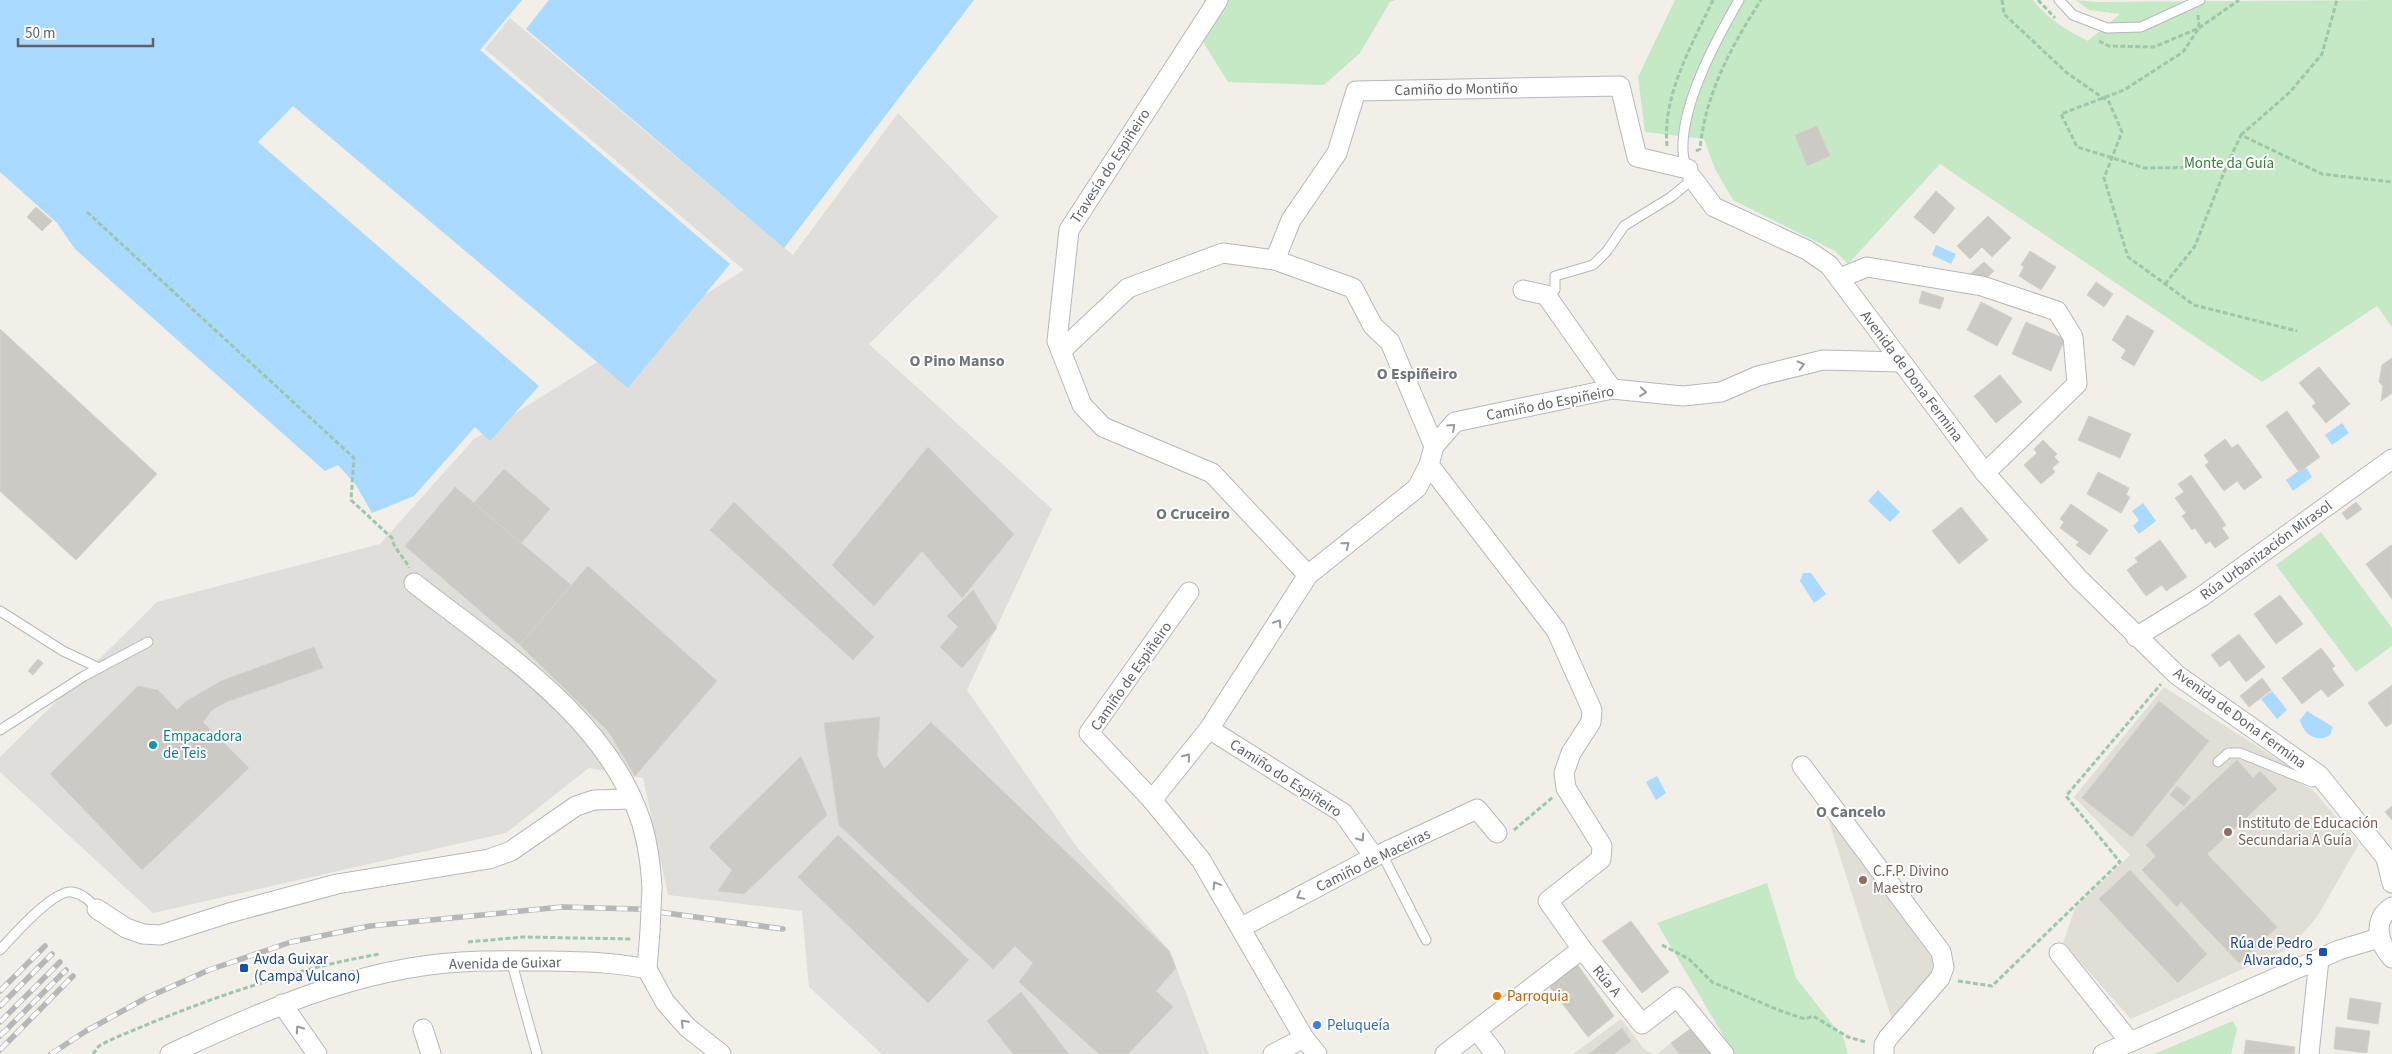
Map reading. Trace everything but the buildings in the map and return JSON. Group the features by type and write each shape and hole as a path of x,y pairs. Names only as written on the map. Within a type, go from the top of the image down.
{"street":[{"name":"Travesía do Espiñeiro","path":"1218,0 1069,230 1057,341 1082,405 1103,427 1212,474 1308,575"},
{"name":"Camiño do Montiño","path":"1275,260 1291,220 1337,153 1356,91 1620,86 1637,157 1690,174"},
{"name":"Avenida de Dona Fermina","path":"1690,174 1714,207 1807,250 1829,265 1985,473 2078,578 2136,637 2172,670 2226,711 2319,775 2389,860"},
{"path":"1062,350 1128,288 1223,253 1275,260 1353,288 1373,326 1390,342 1434,446"},
{"path":"1840,278 1867,267 1982,286 2057,312 2073,337 2078,384 1985,473"},
{"path":"1523,290 1546,295 1612,389"},
{"name":"Camiño do Espiñeiro","path":"1152,800 1210,729 1308,575 1417,488 1429,465 1434,446 1455,422 1612,389 1683,396 1721,392 1758,376 1823,360 1902,362"},
{"name":"Rúa Urbanización Mirasol","path":"2136,637 2201,597 2392,459"},
{"path":"1429,465 1556,630 1592,710 1591,722 1570,753 1565,781"},
{"path":"414,583 557,696 588,729 610,758 632,799 648,845 652,888 647,969 665,1002 687,1027 721,1054"},
{"name":"Camiño de Espiñeiro","path":"1152,800 1089,733 1189,592"},
{"name":"Camiño do Espiñeiro","path":"1210,729 1344,813 1378,855"},
{"path":"1802,766 1941,952 1944,967 1940,978 1884,1049"},
{"name":"Rúa A","path":"1565,781 1602,846 1600,859 1548,901 1582,949 1642,1024 1677,997 1724,1054"},
{"path":"97,909 126,928 143,934 160,935 238,910 337,884 489,859 511,851 576,806 594,800 632,799"},
{"path":"1152,800 1201,860 1242,927 1304,1038 1317,1054"},
{"name":"Camiño de Maceiras","path":"1242,927 1378,855 1477,809 1497,833"},
{"path":"2389,860 2392,883"},
{"path":"2392,907 2382,918 2379,928 2379,938 2384,950 2392,958"},
{"path":"2103,1054 2339,950 2379,938"},
{"path":"1445,1054 1582,949"},
{"path":"2059,953 2130,1042"},
{"path":"2309,1054 2319,959"},
{"name":"Avenida de Guixar","path":"170,1054 238,1022 282,1004 351,982 407,969 460,962 510,960 622,964 647,969"},
{"path":"282,1004 317,1054"},
{"path":"423,1029 431,1054"},
{"path":"1477,1030 1495,1054"},
{"path":"1273,1054 1304,1038"}],"lane":[{"name":"Avenida de Dona Fermina","path":"1690,174 1682,152 1685,121 1700,78 1719,35 1739,0"},
{"path":"2059,0 2073,15 2107,28 2141,27 2199,1"},
{"path":"1546,295 1555,290 1555,276 1593,265 1607,251 1624,226 1671,197 1690,174"},
{"path":"0,611 63,651 99,668"},
{"path":"0,730 46,699 148,642"},
{"path":"2218,762 2228,753 2240,753 2312,782 2319,775"},
{"path":"1378,855 1426,940"},
{"path":"0,950 57,895 70,892 84,896 97,909"},
{"path":"510,960 537,1054"}],"path":[{"path":"2002,0 2004,14 2067,73 2109,102 2122,132 2104,178 2128,257 2194,305 2297,331"},
{"path":"2165,284 2195,246 2226,167 2241,135 2290,92 2322,54 2337,0"},
{"path":"2199,1 2199,28 2183,52 2124,90 2061,114 2077,147 2144,168 2226,167"},
{"path":"2241,135 2322,174 2392,182"},
{"path":"87,212 354,458 351,500 392,538 393,547 404,557 414,583"},
{"path":"1940,978 1992,986 2120,862 2066,796 2172,670"},
{"path":"1497,833 1510,834 1555,795 1565,781"},
{"path":"1662,945 1689,959 1712,982 1797,1016 1804,1018 1813,1016 1848,1037 1884,1049"}],"shaded area":[{"path":"510,18 793,255 898,113 998,217 869,344 1052,509 967,690 1077,847 1170,951 1209,1054 882,1054 809,987 802,911 668,895 643,778 589,768 506,833 153,913 0,772 0,757 157,602 380,544 474,439 744,270 485,49"},
{"name":"Instituto de Educación Secundaria A Guía","path":"2164,687 2296,771 2292,779 2313,790 2359,844 2317,917 2290,948 2131,1019 2063,943 2075,908 2130,855 2074,797"},
{"name":"C.F.P. Divino Maestro","path":"1834,820 1937,960 1937,968 1892,1020 1829,822"},
{"path":"1621,1019 1645,1050 1654,1054 1573,1054"},
{"path":"1671,1043 1679,1054 1657,1054"}],"green space":[{"path":"1204,0 1395,0 1390,2 1360,53 1324,85 1228,82 1197,32"},
{"name":"Monte da Guía","path":"1675,0 2033,0 2058,23 2088,41 2120,14 2089,10 2076,0 2095,2 2392,0 2392,327 2377,306 2262,382 1940,164 1848,264 1835,251 1733,200 1715,169 1704,139 1645,132 1638,77"},
{"path":"2321,532 2392,628 2392,646 2356,672 2276,565"},
{"path":"1767,883 1796,978 1844,1039 1848,1054 1734,1054 1657,923"},
{"path":"2233,1021 2237,1029 2231,1054 2154,1054"}],"water":[{"path":"0,0 522,0 480,50 730,264 628,388 293,106 258,142 539,386 490,441 475,427 414,496 372,513 356,485 338,465 325,471 75,249 57,223 0,172"},
{"path":"549,0 974,0 784,248 526,29"},
{"path":"1936,245 1956,254 1951,264 1932,255"},
{"path":"2342,423 2349,433 2332,445 2325,435"},
{"path":"2305,466 2312,477 2293,491 2286,480"},
{"path":"1878,490 1900,512 1890,522 1868,501"},
{"path":"2143,503 2156,521 2139,534 2133,526 2139,520 2132,511"},
{"path":"1803,573 1811,573 1826,594 1814,603 1800,581"},
{"path":"2272,691 2287,710 2277,719 2261,699"},
{"path":"2307,711 2333,727 2330,735 2315,738 2304,730 2300,720"},
{"path":"1657,776 1666,793 1656,800 1646,782"}],"railway":[{"path":"51,1054 86,1031 146,998 209,970 291,942 370,926 562,907 637,909 783,929"},
{"path":"0,991 45,946"},
{"path":"0,1006 52,954"},
{"path":"0,1022 60,962"},
{"path":"0,1036 66,970"},
{"path":"0,1050 73,976"}],"place":[{"name":"Empacadora de Teis","path":"153,745"},
{"name":"Instituto de Educación Secundaria A Guía","path":"2228,832"},
{"name":"C.F.P. Divino Maestro","path":"1863,880"},
{"name":"Rúa de Pedro Alvarado, 5","path":"2323,952"},
{"name":"Avda Guixar (Campa Vulcano)","path":"244,968"},
{"name":"Parroquia","path":"1497,996"},
{"name":"Peluqueía","path":"1317,1025"}],"district":[{"name":"O Pino Manso","path":"957,360"},
{"name":"O Espiñeiro","path":"1417,373"},
{"name":"O Cruceiro","path":"1193,513"},
{"name":"O Cancelo","path":"1851,811"}]}
